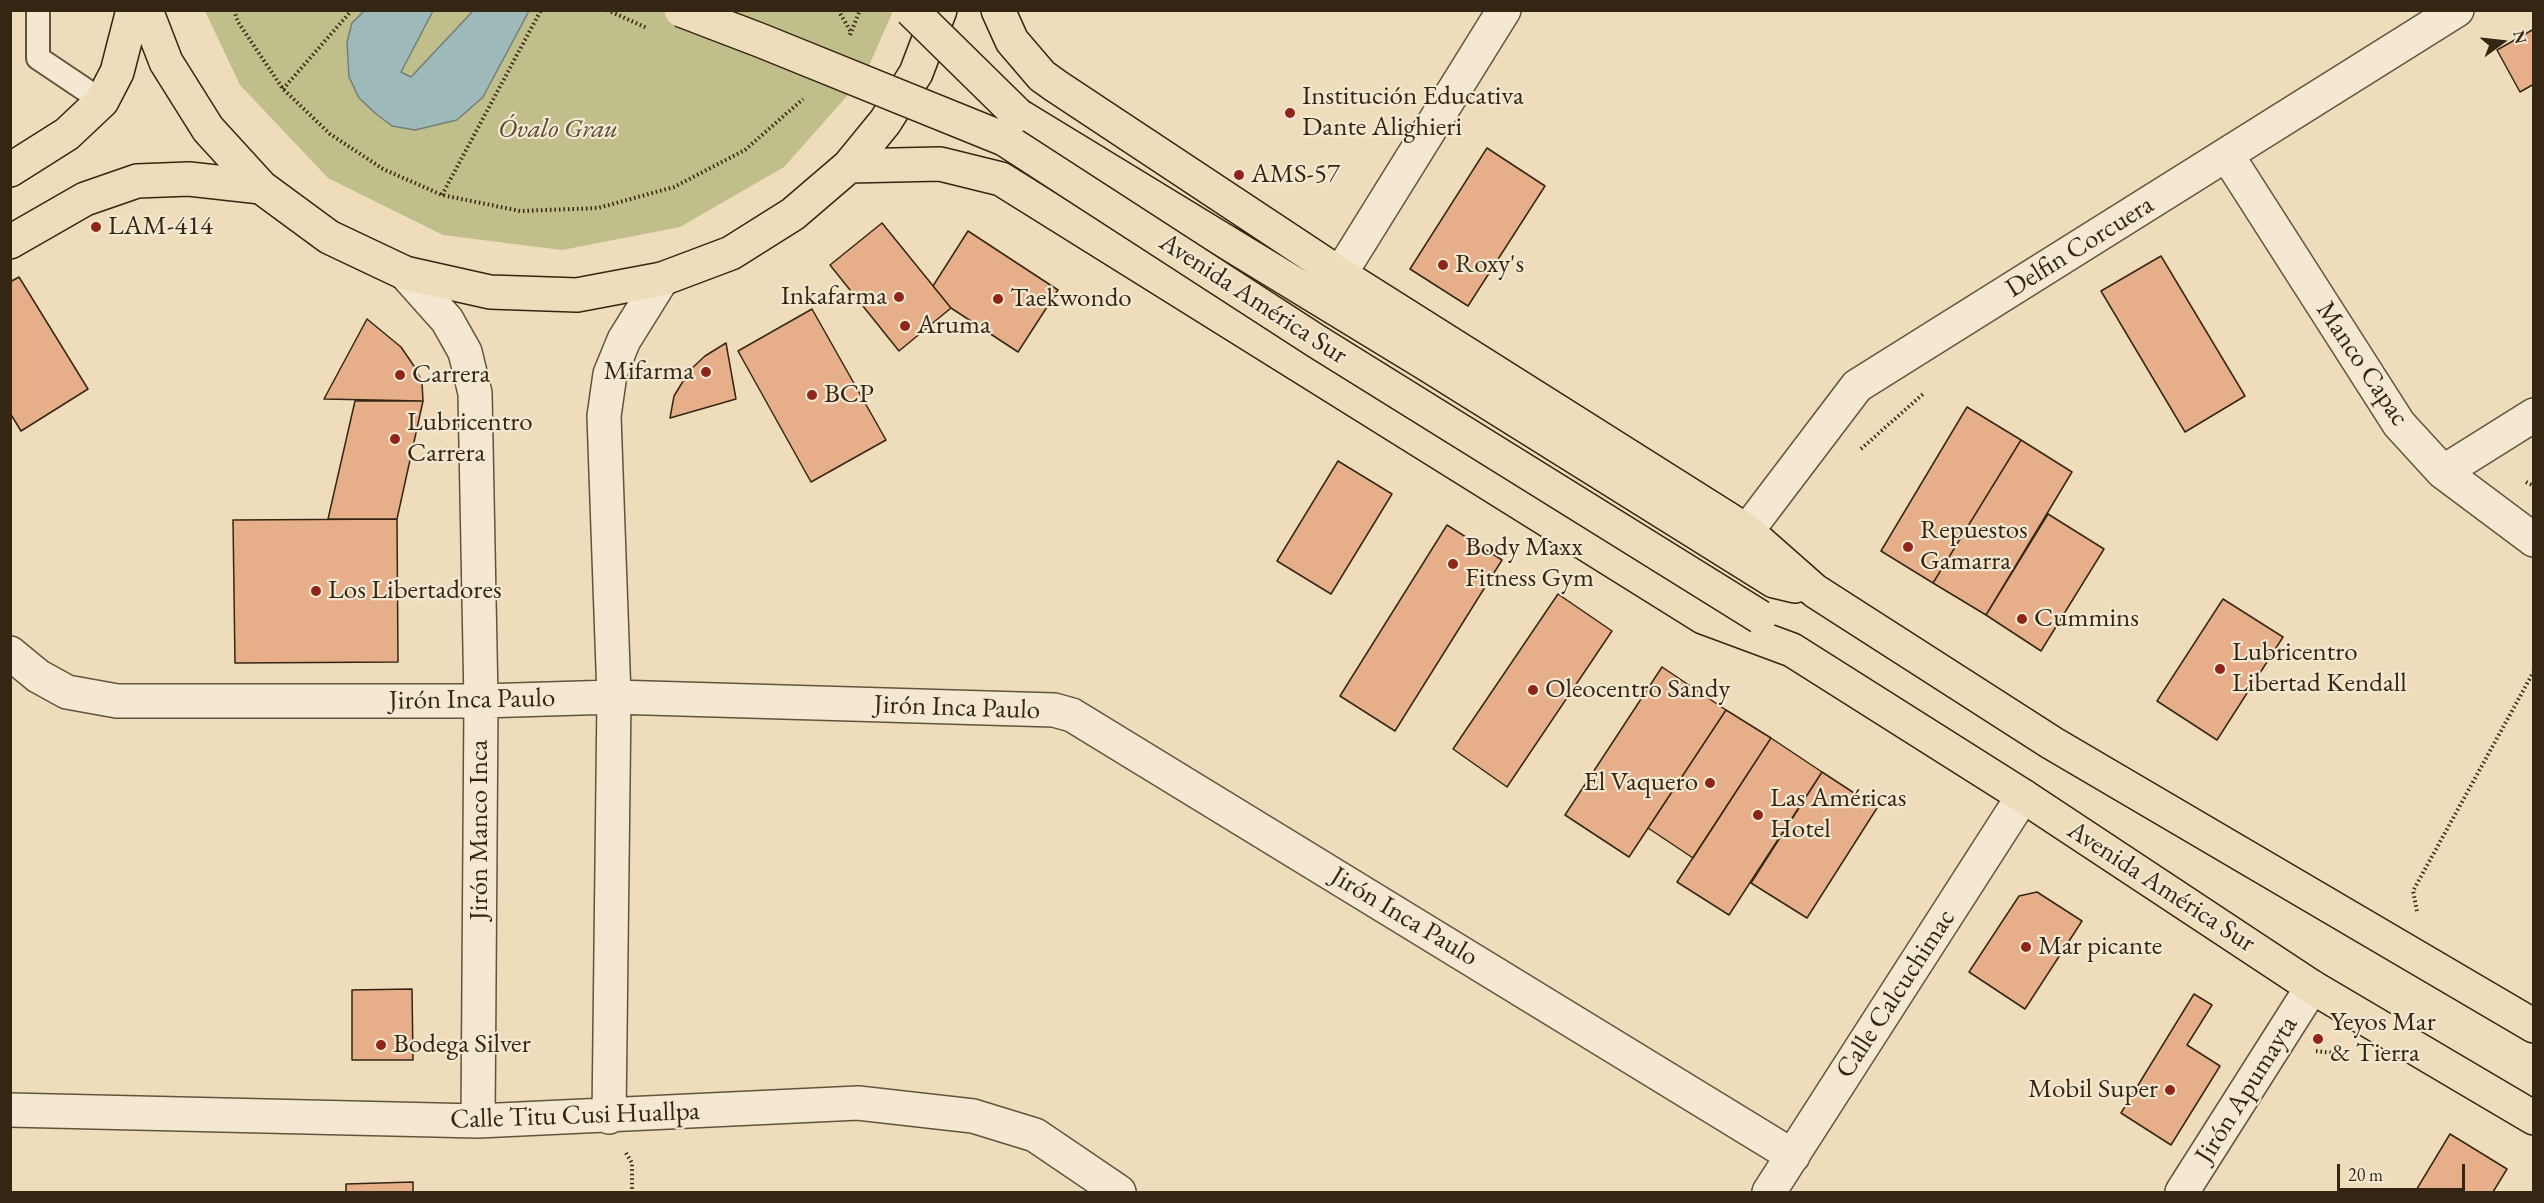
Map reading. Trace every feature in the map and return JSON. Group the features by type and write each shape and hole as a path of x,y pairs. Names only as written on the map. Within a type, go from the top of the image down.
{"main road":[{"path":"10,170 67,135 102,101 117,72 133,10"},
{"path":"146,10 166,62 208,129 261,187 329,237 405,273 490,292 577,295 662,279 731,253 793,214 849,166 885,122 916,73 940,10"},
{"name":"Avenida América Sur","path":"681,10 1004,139 1316,341 1760,617 1792,650"},
{"name":"Avenida América Sur","path":"911,10 1018,115 1428,365 1774,581 1815,591"},
{"name":"Avenida América Sur","path":"998,10 1012,41 1042,76 1340,274 1747,531 1815,591 2052,743 2534,1026"},
{"name":"Avenida América Sur","path":"849,166 940,164 1001,179 1703,617 1792,650 2023,796 2312,987 2534,1118"},
{"path":"10,242 85,199 137,181 189,179 261,187"}],"street":[{"path":"1340,274 1504,10"},
{"name":"Delfin Corcuera","path":"1747,531 1857,386 2457,10"},
{"name":"Manco Capac","path":"2227,155 2399,423 2443,472 2534,540"},
{"name":"Jirón Manco Inca","path":"405,273 447,320 465,352 475,393 481,701 478,1121"},
{"path":"609,1117 614,697 604,416 610,374 624,340 662,279"},
{"path":"2443,472 2534,415"},
{"name":"Jirón Inca Paulo","path":"10,653 38,676 67,692 117,701 481,701 614,697 1054,711 1072,715 1793,1156"},
{"name":"Calle Calcuchimac","path":"1769,1192 2023,796"},
{"name":"Jirón Apumayta","path":"2182,1192 2312,987"},
{"name":"Calle Titu Cusi Huallpa","path":"10,1110 478,1121 609,1117 858,1103 973,1116 1035,1135 1119,1192"}],"lane":[{"path":"39,10 38,58 102,101"}],"path":[{"path":"234,10 238,22 283,89 330,134 383,169 442,195 520,211 598,208 674,188 745,150 804,98"},
{"path":"283,89 352,10"},
{"path":"442,195 541,10"},
{"path":"838,10 851,33"},
{"path":"844,42 851,33 860,10"},
{"path":"1853,456 1929,388"}],"green space":[{"name":"Óvalo Grau","path":"205,11 893,11 864,77 784,167 680,227 562,250 443,235 328,178 240,85"}],"water":[{"path":"364,11 433,11 401,72 411,77 473,11 529,11 483,97 457,120 415,130 392,126 375,113 359,98 349,77 347,42 352,23"}],"building":[{"path":"2534,29 2534,84 2520,92 2497,50"},
{"path":"1487,148 1545,186 1468,306 1410,269"},
{"name":"Inkafarma","path":"882,223 951,308 899,351 830,265"},
{"name":"Taekwondo","path":"968,231 1058,290 1018,352 951,308 933,286"},
{"path":"2161,256 2245,396 2185,432 2101,291"},
{"path":"19,277 88,389 21,431 10,413 10,282"},
{"name":"BCP","path":"812,309 886,440 811,482 738,351"},
{"path":"367,319 401,347 414,366 422,382 423,401 324,399"},
{"path":"726,343 736,399 670,418 674,396 690,370 705,356"},
{"path":"355,401 423,401 397,519 328,519"},
{"path":"1967,407 2021,440 1933,583 1881,551"},
{"path":"2021,440 2072,472 1986,615 1933,583"},
{"path":"1338,461 1392,494 1331,594 1277,561"},
{"path":"2048,514 2104,549 2041,651 1986,615"},
{"name":"Los Libertadores","path":"397,519 398,662 235,663 233,520"},
{"path":"1447,525 1502,560 1395,731 1340,696"},
{"name":"Oleocentro Sandy","path":"1558,594 1612,631 1507,787 1453,749"},
{"name":"Lubricentro Libertad Kendall","path":"2223,599 2283,637 2217,740 2157,701"},
{"path":"1662,667 1726,710 1629,857 1565,815"},
{"name":"El Vaquero","path":"1726,710 1771,738 1693,858 1648,828"},
{"name":"Las Américas Hotel","path":"1771,738 1822,772 1729,915 1677,882"},
{"path":"1822,772 1877,808 1807,918 1751,883"},
{"name":"Mar picante","path":"2037,892 2082,921 2025,1009 1969,972 2019,896"},
{"path":"412,989 413,1060 352,1060 352,990"},
{"name":"Mobil Super","path":"2194,994 2212,1005 2187,1045 2220,1066 2171,1145 2121,1113"},
{"path":"2450,1134 2507,1169 2493,1192 2415,1192"},
{"path":"413,1182 413,1192 346,1192 346,1184"}],"place":[{"name":"Institución Educativa Dante Alighieri","path":"1290,113"},
{"name":"AMS-57","path":"1239,175"},
{"name":"LAM-414","path":"96,227"},
{"name":"Roxy's","path":"1443,265"},
{"name":"Inkafarma","path":"899,297"},
{"name":"Taekwondo","path":"998,299"},
{"name":"Aruma","path":"905,326"},
{"name":"Mifarma","path":"706,372"},
{"name":"Carrera","path":"400,375"},
{"name":"BCP","path":"812,395"},
{"name":"Lubricentro Carrera","path":"395,439"},
{"name":"Repuestos Gamarra","path":"1908,547"},
{"name":"Body Maxx Fitness Gym","path":"1453,564"},
{"name":"Los Libertadores","path":"316,591"},
{"name":"Cummins","path":"2022,619"},
{"name":"Lubricentro Libertad Kendall","path":"2220,669"},
{"name":"Oleocentro Sandy","path":"1533,690"},
{"name":"El Vaquero","path":"1710,783"},
{"name":"Las Américas Hotel","path":"1758,815"},
{"name":"Mar picante","path":"2026,947"},
{"name":"Yeyos Mar & Tierra","path":"2318,1039"},
{"name":"Bodega Silver","path":"381,1045"},
{"name":"Mobil Super","path":"2170,1090"}]}
